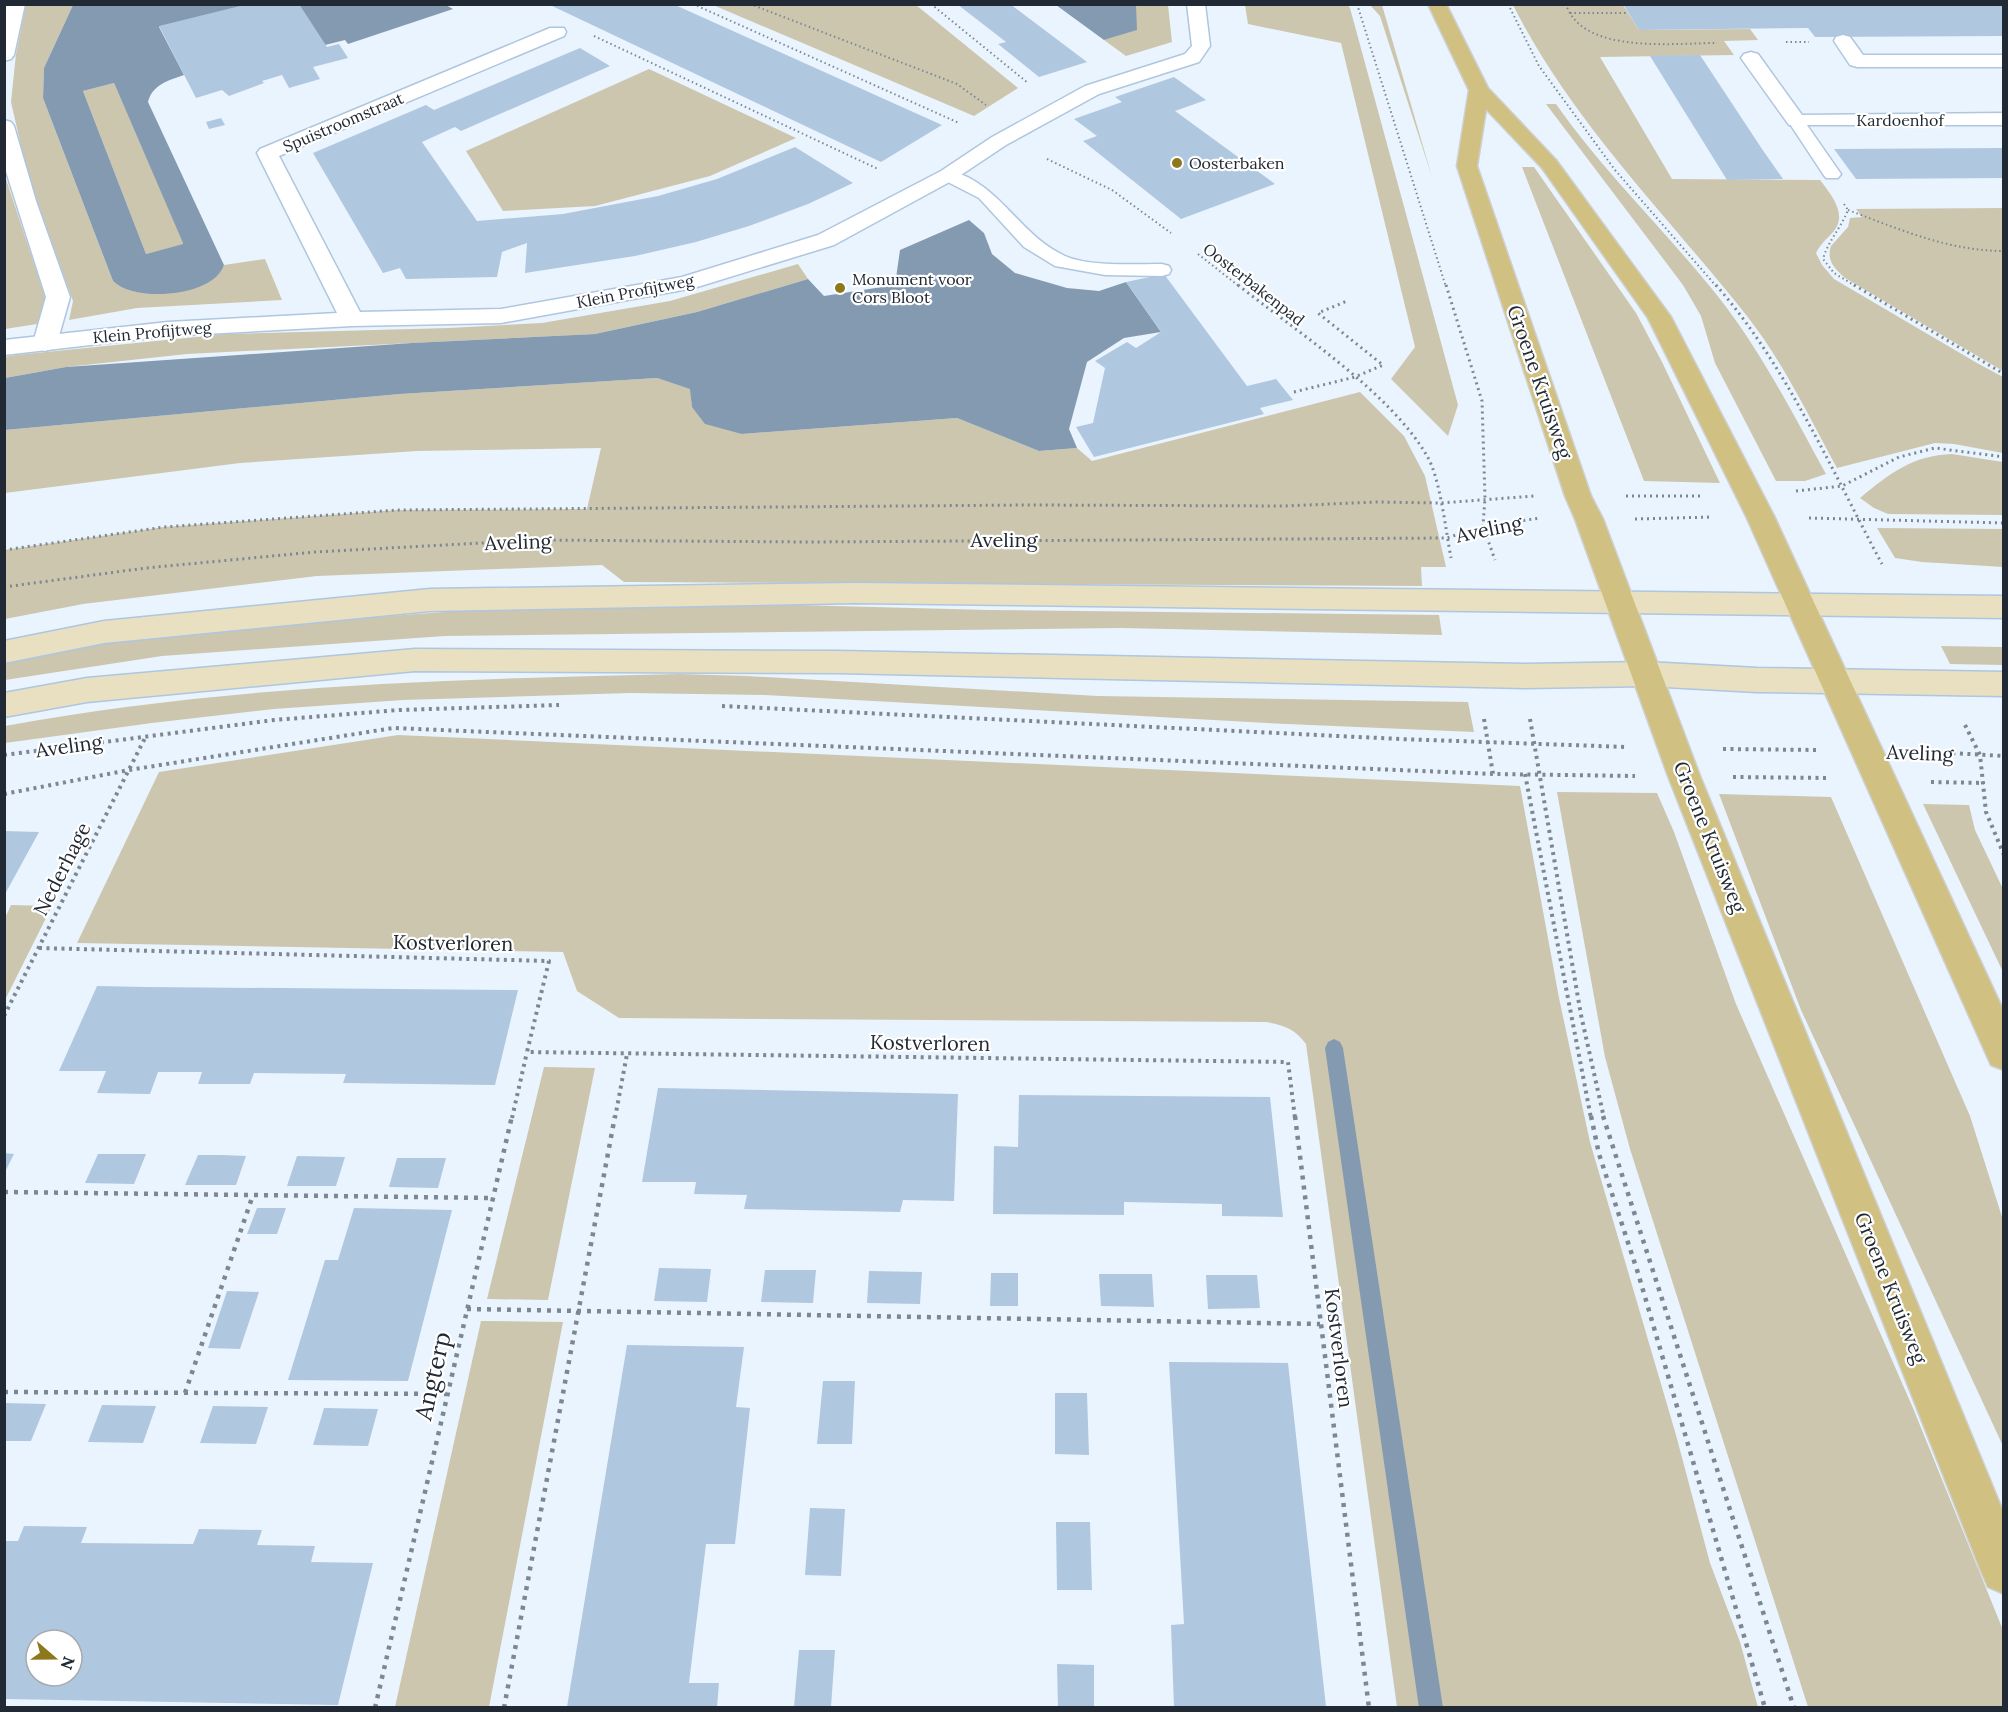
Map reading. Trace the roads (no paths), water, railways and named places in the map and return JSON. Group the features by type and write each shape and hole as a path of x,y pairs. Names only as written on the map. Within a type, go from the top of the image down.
{"main road":[{"path":"1437,4 1479,90 1549,164 1659,317 1755,506 2004,1053"},
{"name":"Groene Kruisweg","path":"1479,90 1467,166 1578,496 1589,519 1679,762 2004,1571"},
{"path":"4,652 104,632 430,600 856,593 2004,607"},
{"path":"4,705 87,690 415,660 838,662 1526,676 1647,674 2004,684"}],"street":[{"path":"4,55 16,4"},
{"name":"Klein Profijtweg","path":"4,348 168,329 352,319 501,316 686,284 826,240 948,175 999,141 1092,90 1192,58 1201,46 1196,4"},
{"name":"Spuistroomstraat","path":"352,319 267,153 557,32"},
{"path":"1843,41 1857,61 2004,61"},
{"path":"1751,58 1796,121"},
{"name":"Kardoenhof","path":"1796,121 2004,119"},
{"path":"4,126 25,201 58,297 45,343"}],"lane":[{"path":"1796,121 1832,174"},
{"path":"948,175 985,194 1030,243 1062,262 1105,269 1162,270"}],"water":[{"path":"444,4 453,9 348,44 345,40 325,45 299,5"},
{"path":"73,5 248,5 159,27 184,75 157,87 148,102 224,265 217,276 190,290 155,294 123,288 113,281 43,98 44,68","holes":["114,83 183,244 146,254 83,91"]},
{"path":"1056,5 1136,5 1137,30 1104,40"},
{"path":"969,220 984,233 992,254 1015,273 1067,288 1099,291 1126,282 1161,332 1124,338 1087,362 1069,429 1077,448 1039,451 957,418 742,434 705,424 692,407 690,389 657,378 400,394 5,430 5,378 66,367 412,343 595,334 697,312 808,279 824,296 895,285 900,250"}],"waterway":[{"path":"1334,1048 1431,1708"}],"place":[{"name":"Oosterbaken","path":"1177,163"},
{"name":"Monument voor Cors Bloot","path":"840,288"}]}
